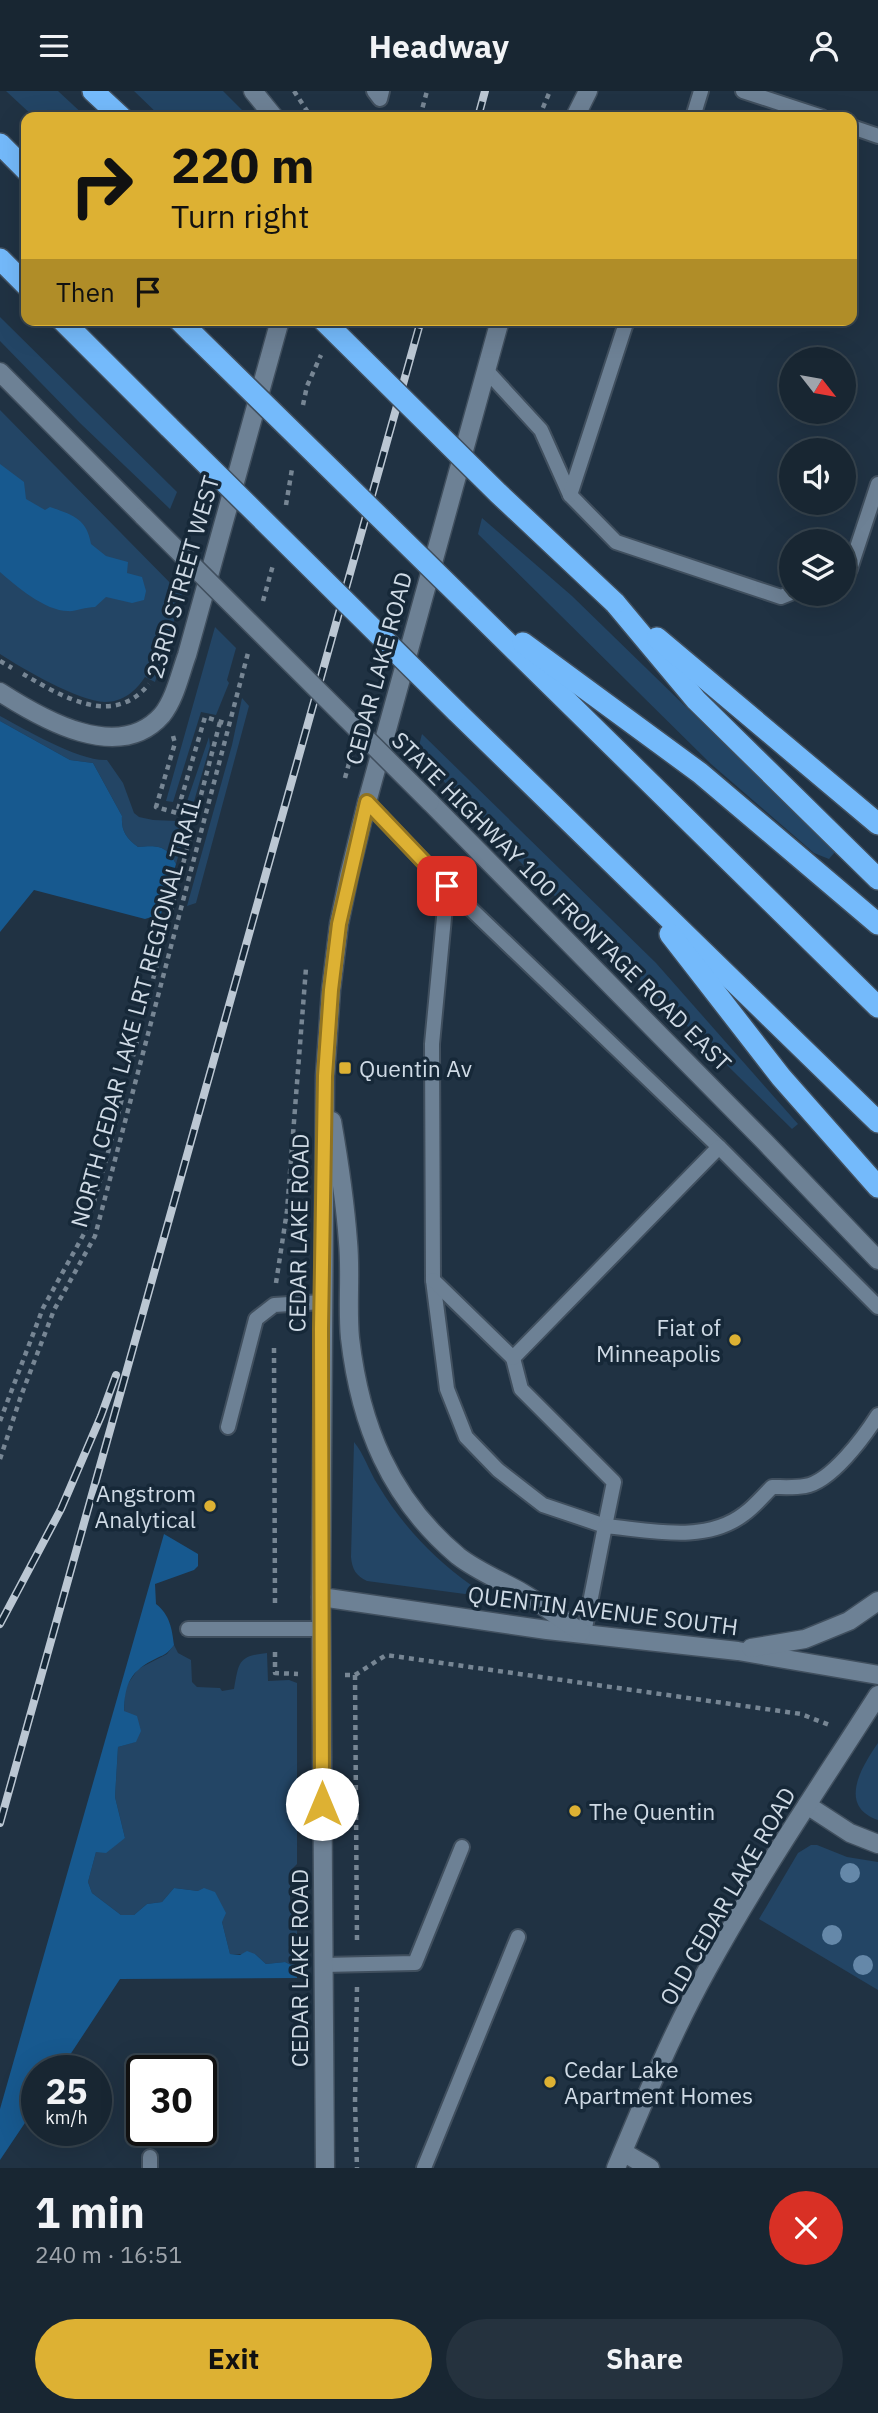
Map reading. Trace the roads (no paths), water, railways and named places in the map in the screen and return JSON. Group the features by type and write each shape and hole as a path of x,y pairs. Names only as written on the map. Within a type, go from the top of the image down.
{"highway":[{"path":"93,91 116,112"},
{"path":"0,144 21,165"},
{"path":"0,259 21,280"},
{"path":"68,326 456,711 878,1122"},
{"path":"329,326 498,493 615,603 878,824"},
{"path":"186,328 878,1007"},
{"path":"464,600 700,773 878,924"},
{"path":"615,603 696,700 878,879"},
{"path":"619,869 781,1077 878,1187"}],"street":[{"path":"253,91 270,112"},
{"path":"578,112 588,91"},
{"name":"23RD STREET WEST","path":"0,692 56,723 90,735 132,735 149,727 163,714 175,691 187,655 279,326"},
{"name":"CEDAR LAKE ROAD","path":"325,2168 321,1629 322,1302 325,1076 331,990 339,924 367,802 498,326"},
{"name":"STATE HIGHWAY 100 FRONTAGE ROAD EAST","path":"0,372 430,802 878,1260"},
{"path":"325,1076 341,1174 347,1233 350,1337 361,1403 377,1450 396,1487 430,1528 460,1557 526,1595 583,1633"},
{"name":"QUENTIN AVENUE SOUTH","path":"321,1597 738,1651 878,1675"},
{"path":"738,1651 805,1639 849,1621 878,1601"},
{"name":"OLD CEDAR LAKE ROAD","path":"619,2160 661,2063 706,1971 759,1880 878,1695"},
{"path":"807,1805 850,1833 878,1844"},
{"path":"619,2160 650,2168"}],"lane":[{"path":"374,91 380,99 383,91"},
{"path":"695,112 701,91"},
{"path":"743,91 807,112"},
{"path":"857,129 878,136"},
{"path":"570,495 625,326"},
{"path":"486,370 541,430 570,495 616,542 779,596"},
{"path":"856,551 878,484"},
{"path":"367,802 447,886 719,1147 878,1307"},
{"path":"447,886 432,1044 433,1280 447,1389 466,1437 498,1470 543,1505 605,1526 680,1533 718,1529 744,1514 772,1487 807,1486 832,1471 863,1439 878,1415"},
{"path":"513,1358 719,1147"},
{"path":"433,1280 513,1358 521,1389 614,1482 583,1633"},
{"path":"228,1427 256,1319 274,1305 322,1302"},
{"path":"188,1629 321,1629"},
{"path":"323,1965 415,1963 461,1847"},
{"path":"424,2168 518,1937"}],"railway":[{"path":"479,112 485,91"},
{"path":"0,1823 419,326"},
{"path":"0,1624 61,1509 116,1375"}],"place":[{"name":"Quentin Av","path":"345,1068"},
{"name":"Fiat of Minneapolis","path":"735,1340"},
{"name":"Angstrom Analytical","path":"210,1506"},
{"name":"The Quentin","path":"575,1811"},
{"name":"Cedar Lake Apartment Homes","path":"550,2082"}]}
